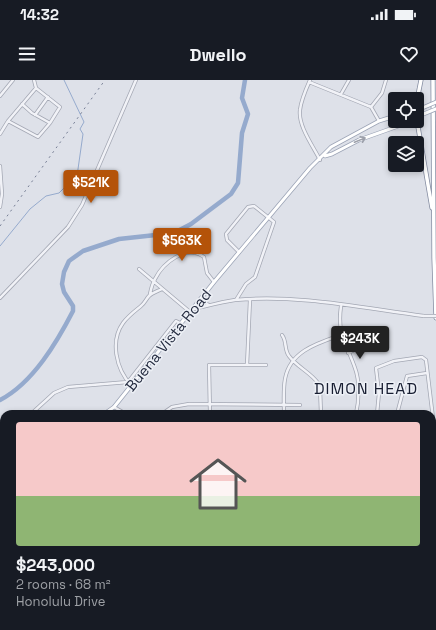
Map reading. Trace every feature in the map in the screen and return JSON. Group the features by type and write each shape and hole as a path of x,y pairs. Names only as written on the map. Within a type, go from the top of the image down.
{"highway":[{"path":"419,92 421,80"},
{"path":"433,80 436,317"},
{"path":"418,128 431,206 434,248"}],"main road":[{"path":"424,107 436,102"},
{"path":"424,113 436,109"},
{"name":"Buena Vista Road","path":"110,410 114,407 182,324 214,282 296,183 325,156 331,147 379,121 388,118"},
{"name":"Buena Vista Road","path":"325,156 332,154 346,145 393,128"}],"street":[{"path":"0,96 13,80"},
{"path":"8,121 38,137 55,117 60,107 36,88 34,80"},
{"path":"0,298 68,227 82,206 136,80"},
{"path":"342,94 349,80"},
{"path":"371,106 382,93 386,80"},
{"path":"320,160 301,119 300,111 309,81 371,106 379,121"},
{"path":"0,134 8,121 36,88"},
{"path":"35,115 48,97"},
{"path":"22,104 35,115 50,124"},
{"path":"0,166 2,194 0,207"},
{"path":"236,300 246,284 255,277 261,264 274,222 254,206 248,207 226,234 227,240 239,252"},
{"path":"131,385 128,382 118,361 115,343 123,323 144,304 154,280 167,263 181,255 194,252 204,257 206,273 214,282"},
{"path":"139,269 154,280 162,289 192,311 209,305 236,300 250,300 322,302 341,306 436,317"},
{"path":"149,295 162,289"},
{"path":"247,365 250,300"},
{"path":"200,301 209,305"},
{"path":"341,306 339,320 341,335 356,368 358,378 356,410"},
{"path":"35,410 54,393 68,387 128,382 176,321 182,324"},
{"path":"282,335 285,338 285,347 288,356 318,383 320,388 321,410"},
{"path":"284,410 284,380 287,371 294,361 303,351 314,344 341,335"},
{"path":"348,353 366,344"},
{"path":"377,410 379,393 376,370 378,366 394,361 422,357 426,360 432,410"},
{"path":"210,410 209,365 266,365"},
{"path":"398,410 407,376 427,373"},
{"path":"169,410 179,404 300,405"},
{"path":"114,407 119,410"}],"waterway":[{"path":"0,246 30,209 46,196 59,193 66,186 76,183 83,134 80,129 84,122 64,80"},
{"path":"0,400 12,393 43,361 73,311 73,306 64,292 62,284 64,272 69,261 83,251 119,239 174,233 191,224 231,194 238,183 242,133 248,114 242,98 245,80"}],"railway":[{"path":"0,226 105,80"}],"district":[{"name":"DIMON HEAD","path":"366,388"}]}
